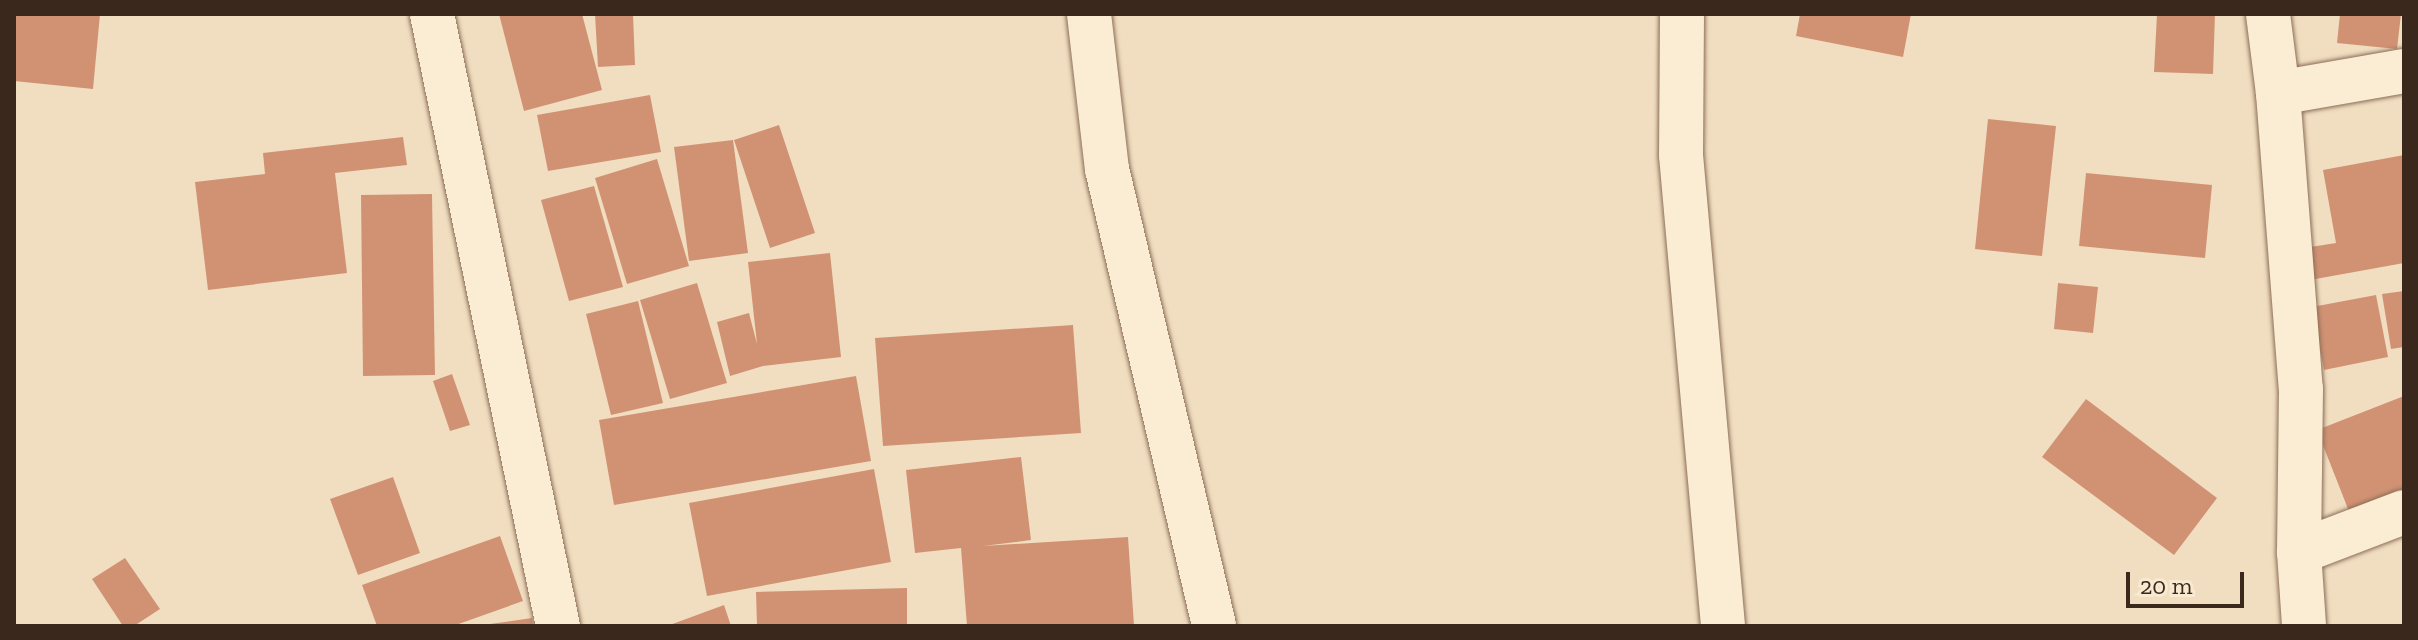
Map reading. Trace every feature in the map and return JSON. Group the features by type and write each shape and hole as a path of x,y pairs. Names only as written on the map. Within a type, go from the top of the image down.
{"street":[{"path":"432,14 558,626"},
{"path":"1089,14 1107,169 1214,626"},
{"path":"1682,14 1681,155 1723,626"},
{"path":"2268,14 2278,93 2301,389 2299,552 2304,626"},
{"path":"2278,93 2404,71"},
{"path":"2299,552 2404,512"}],"building":[{"path":"14,14 100,14 93,89 14,81"},
{"path":"499,14 582,14 602,90 524,111"},
{"path":"595,14 633,14 635,65 598,67"},
{"path":"1800,14 1911,14 1903,57 1796,36"},
{"path":"2157,14 2215,14 2213,74 2154,72"},
{"path":"2340,14 2401,14 2397,49 2337,43"},
{"path":"650,95 661,152 548,171 537,115"},
{"path":"1988,119 2056,126 2042,256 1975,249"},
{"path":"779,125 815,233 770,248 734,140"},
{"path":"403,137 407,165 335,173 347,273 208,290 195,182 265,174 263,153"},
{"path":"733,140 748,253 689,261 674,147"},
{"path":"2404,155 2404,263 2310,280 2304,248 2336,243 2323,170"},
{"path":"657,159 689,266 627,284 595,178"},
{"path":"2086,173 2212,185 2205,258 2079,246"},
{"path":"594,186 623,287 569,301 541,200"},
{"path":"432,194 435,375 363,376 361,195"},
{"path":"830,253 841,357 763,366 730,376 717,322 749,313 757,344 748,262"},
{"path":"697,283 727,383 670,399 640,300"},
{"path":"2058,283 2098,287 2093,333 2054,329"},
{"path":"2404,291 2404,347 2391,349 2382,294"},
{"path":"2376,295 2388,357 2324,370 2312,307"},
{"path":"638,301 663,403 611,415 586,314"},
{"path":"1073,325 1081,433 883,446 875,338"},
{"path":"452,374 470,425 450,431 433,381"},
{"path":"856,376 871,461 614,505 599,420"},
{"path":"2404,396 2404,498 2352,519 2317,430"},
{"path":"2086,399 2217,498 2174,555 2042,457"},
{"path":"1021,457 1031,540 983,546 1128,537 1134,625 967,626 961,548 915,553 906,470"},
{"path":"874,469 891,562 707,596 689,503"},
{"path":"393,477 420,553 358,575 330,499"},
{"path":"500,536 523,601 453,626 377,626 362,585"},
{"path":"125,558 160,609 134,626 123,626 92,579"},
{"path":"907,588 907,626 757,626 756,592"},
{"path":"724,605 731,626 667,626"},
{"path":"532,618 533,626 490,626 490,624"}]}
